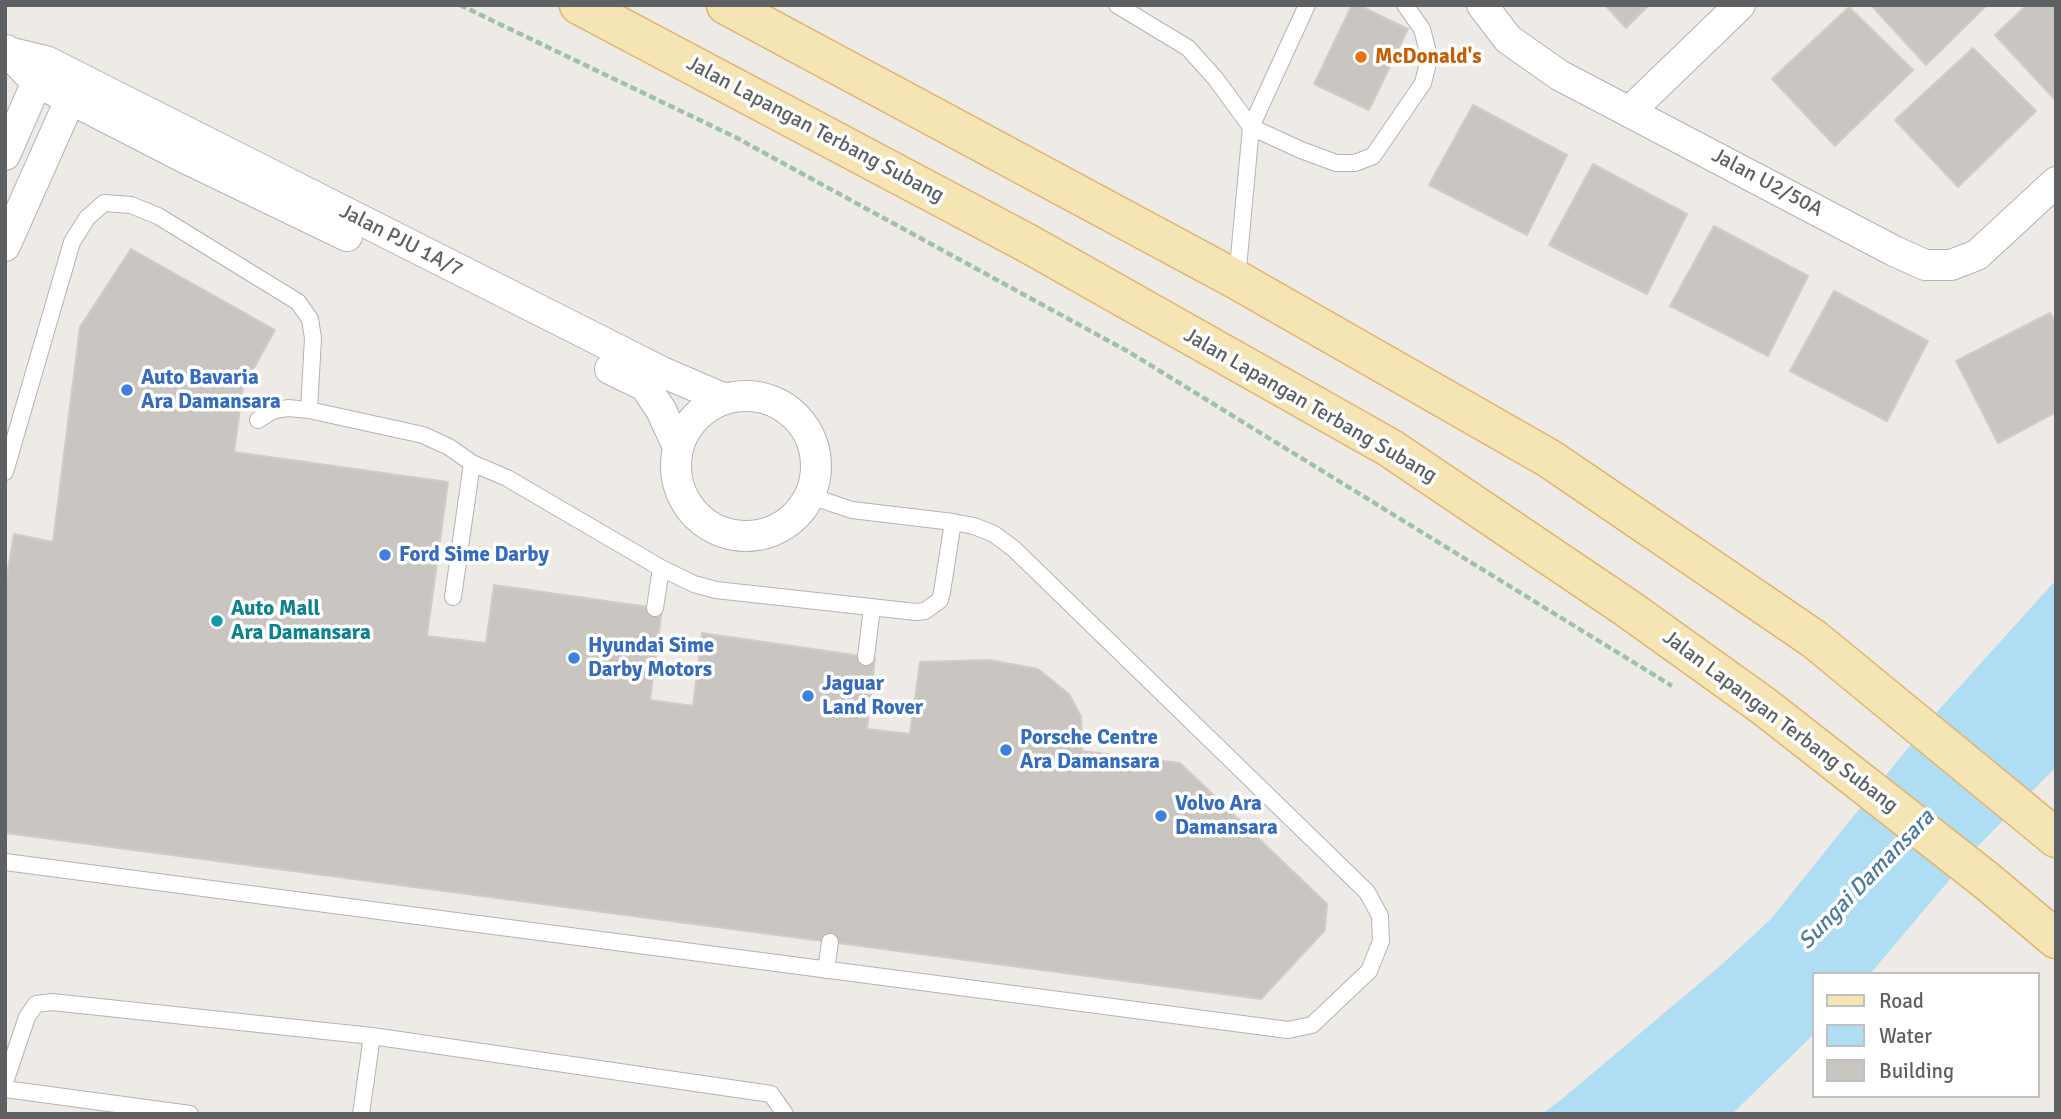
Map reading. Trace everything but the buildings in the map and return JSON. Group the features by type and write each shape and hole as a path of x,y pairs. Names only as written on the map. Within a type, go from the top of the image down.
{"main road":[{"name":"Jalan Lapangan Terbang Subang","path":"579,5 1027,243 1391,448 1627,608 1765,708 1987,881 2056,939"},
{"path":"726,5 1237,280 1550,459 1814,639 2056,838"}],"street":[{"name":"Jalan U2/50A","path":"1482,5 1508,38 1559,75 1925,265 1951,265 1977,255 2056,182"},
{"path":"1630,111 1740,5"},
{"path":"5,246 75,89 7,51"},
{"path":"5,155 41,71"},
{"name":"Jalan PJU 1A/7","path":"75,89 649,366 725,399"},
{"name":"Jalan PJU 1A/7","path":"75,89 645,386 661,411 678,447"},
{"path":"748,396 771,400 791,412 807,429 815,451 816,474 810,496 797,515 778,529 756,536 733,535 710,527 693,512 680,492 676,470 678,447 688,426 704,410 725,399 748,396"}],"lane":[{"path":"1117,5 1188,48 1251,127 1336,163 1355,163 1373,156 1423,83 1429,63 1427,48 1422,29 1405,5"},
{"path":"1237,280 1251,127 1307,5"},
{"path":"5,472 72,242 87,218 104,203 131,205 158,216 299,302 310,319 313,338 309,410"},
{"path":"258,420 272,411 289,408 423,435 449,447 472,463 507,478 661,568 694,584 716,590 925,611 940,600 953,522"},
{"path":"453,597 472,463"},
{"path":"5,862 1288,1030 1312,1025 1369,971 1381,941 1380,916 1367,892 1014,549 994,534 953,522 852,510 810,496"},
{"path":"655,608 661,568"},
{"path":"866,657 872,607"},
{"path":"826,970 830,942"},
{"path":"5,1082 27,1017 36,1004 52,1002 372,1036 771,1094 785,1114"},
{"path":"361,1114 372,1036"},
{"path":"5,1089 190,1114"}],"path":[{"path":"460,5 735,137 1129,352 1668,685 1678,688"}],"water":[{"name":"Sungai Damansara","path":"2056,580 2056,767 1978,846 1872,972 1812,972 1812,1036 1732,1114 1542,1114 1720,966 1771,919 1936,713"}],"place":[{"name":"McDonald's","path":"1361,57"},
{"name":"Auto Bavaria Ara Damansara","path":"127,390"},
{"name":"Ford Sime Darby","path":"385,555"},
{"name":"Auto Mall Ara Damansara","path":"217,621"},
{"name":"Hyundai Sime Darby Motors","path":"574,658"},
{"name":"Jaguar Land Rover","path":"808,696"},
{"name":"Porsche Centre Ara Damansara","path":"1006,750"},
{"name":"Volvo Ara Damansara","path":"1161,816"}]}
